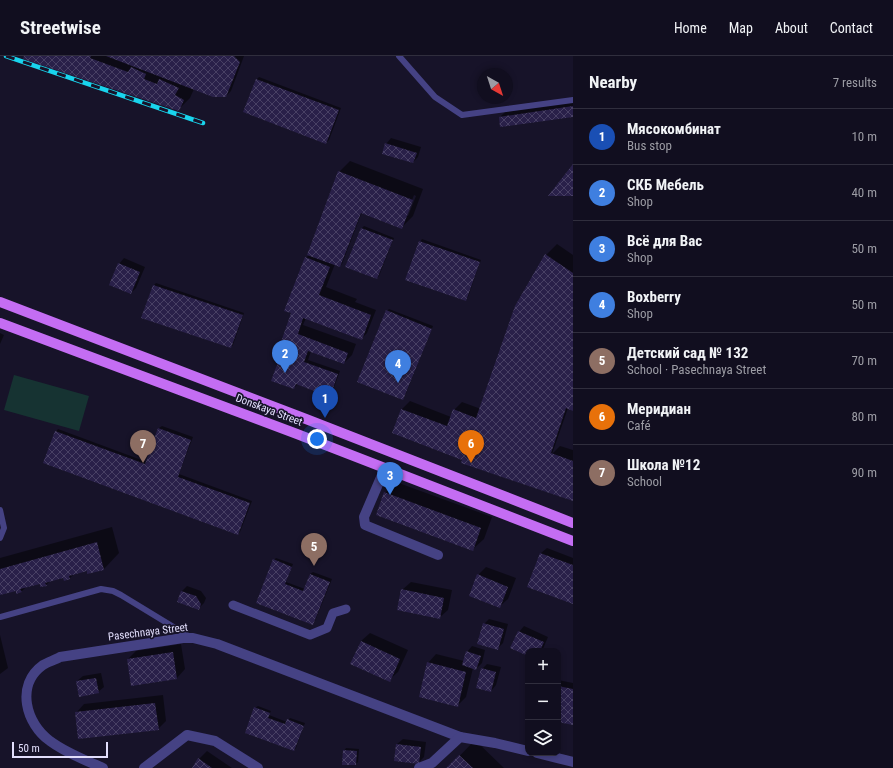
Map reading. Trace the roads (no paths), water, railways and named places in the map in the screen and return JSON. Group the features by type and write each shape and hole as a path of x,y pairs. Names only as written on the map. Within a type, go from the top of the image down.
{"main road":[{"path":"0,302 573,523"},
{"name":"Donskaya Street","path":"0,322 573,541"}],"street":[{"path":"385,468 364,517 365,525 438,555"},
{"path":"234,605 310,635 327,628 333,613 346,609"},
{"name":"Pasechnaya Street","path":"102,768 68,752 50,741 32,721 27,703 26,689 33,676 43,665 60,657 183,638 193,638 217,644 460,737 525,750"},
{"path":"144,768 188,735 215,741 258,768"},
{"path":"419,768 432,763 460,737"},
{"path":"549,756 573,762"}],"lane":[{"path":"399,56 435,97 462,115 573,100"},
{"path":"0,510 4,528 0,538"},
{"path":"0,617 101,589 114,591 193,638"}],"railway":[{"path":"6,56 203,123"}],"place":[{"name":"СКБ Мебель","path":"285,373"},
{"name":"Boxberry","path":"398,383"},
{"name":"Мясокомбинат","path":"325,418"},
{"name":"Школа №12","path":"143,463"},
{"name":"Меридиан","path":"471,463"},
{"name":"Всё для Вас","path":"390,495"},
{"name":"Детский сад № 132","path":"314,566"}]}
